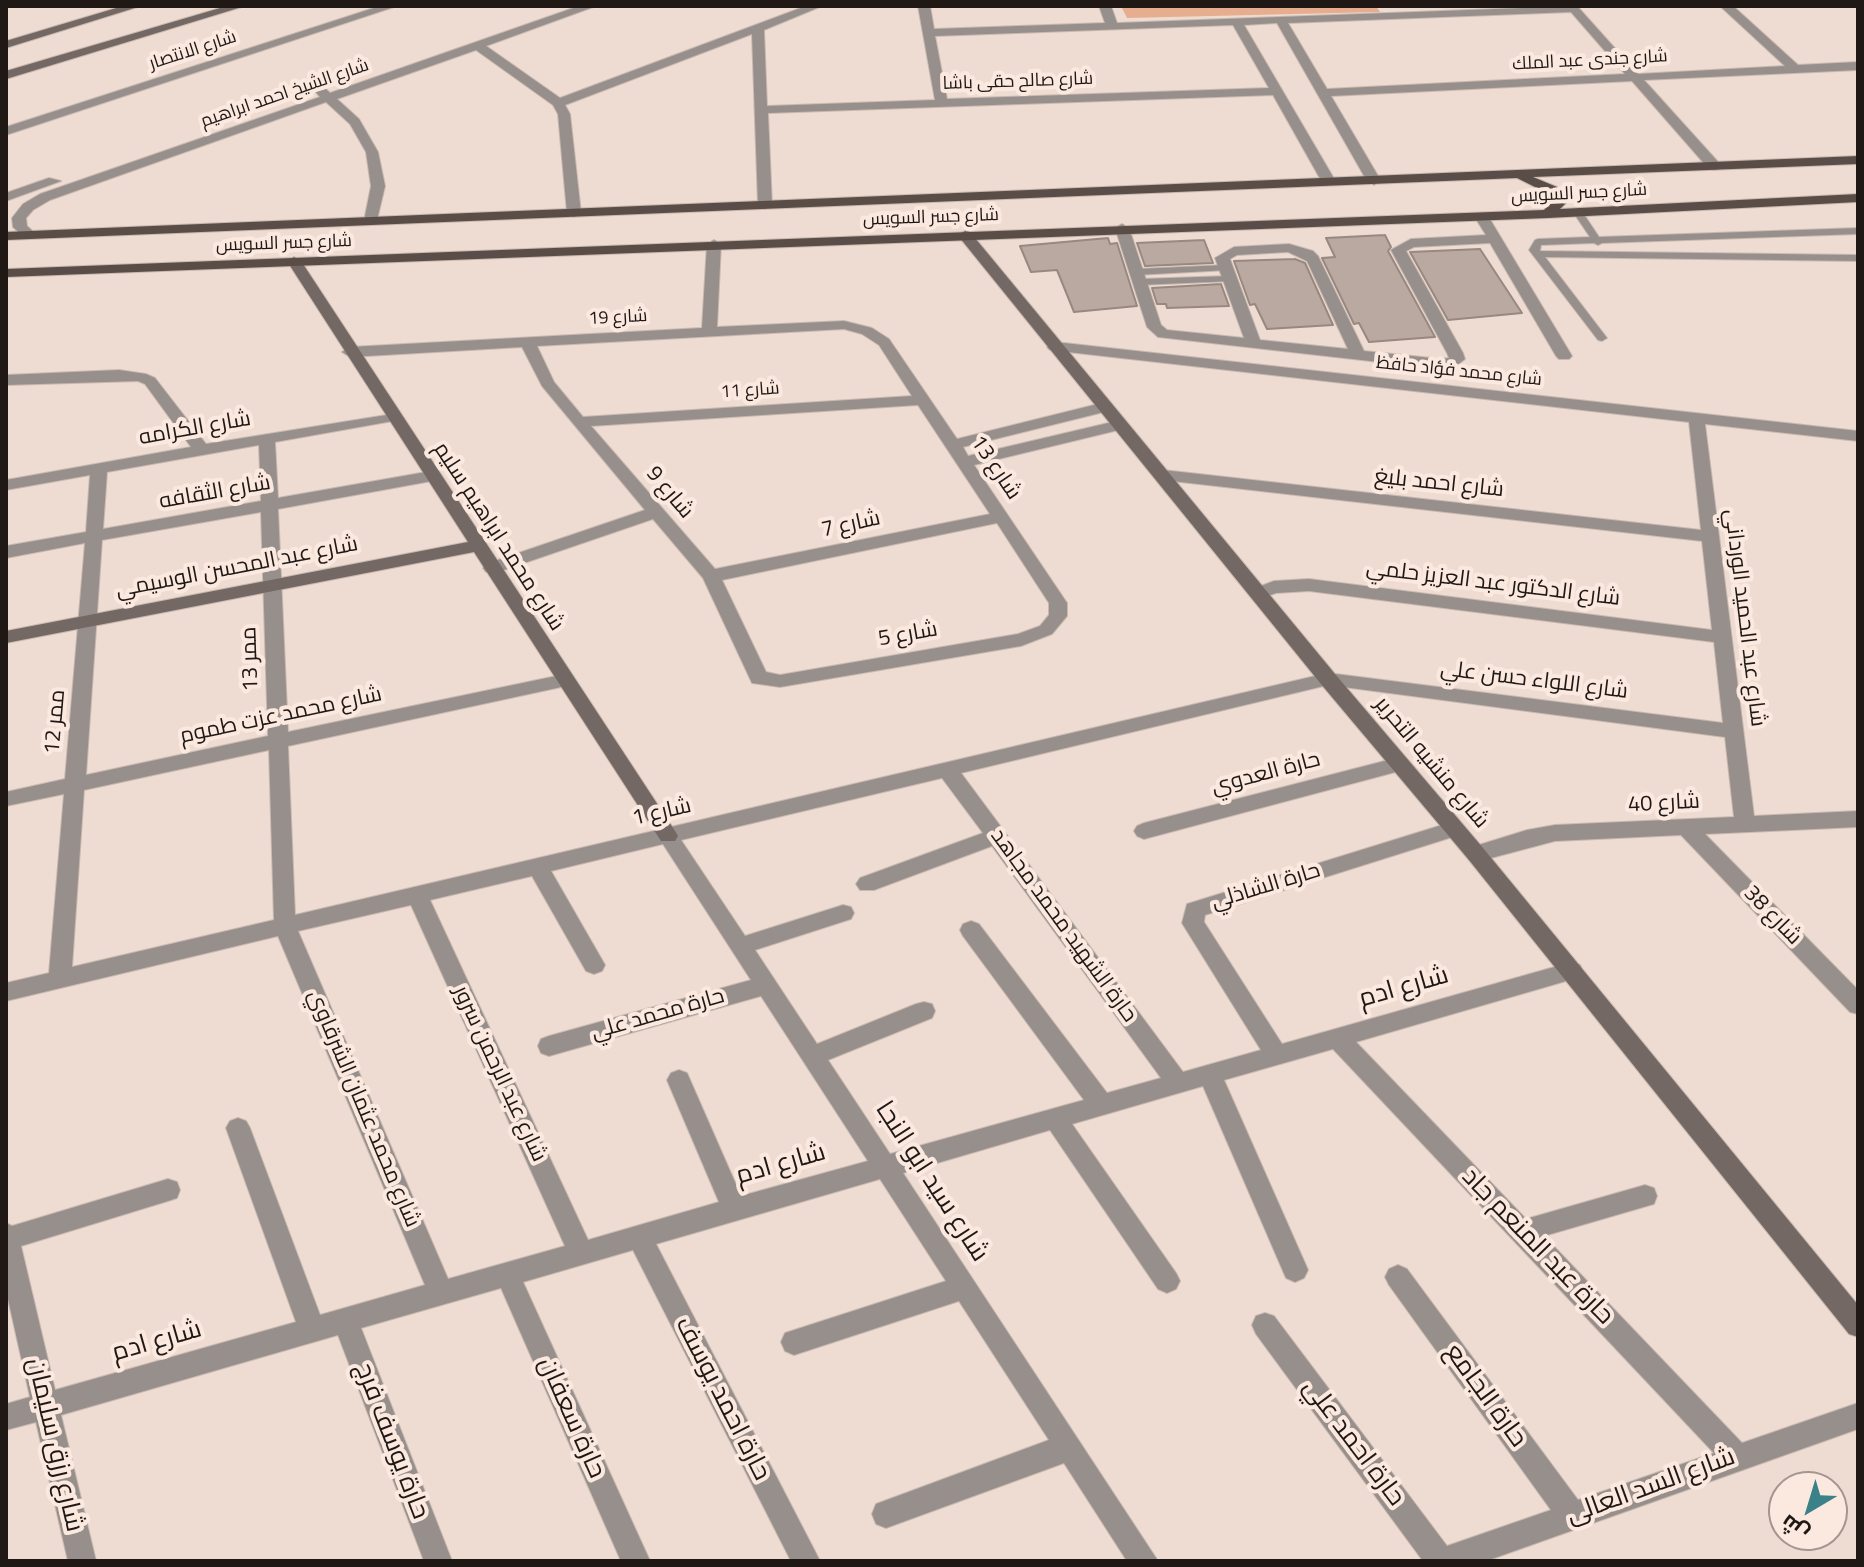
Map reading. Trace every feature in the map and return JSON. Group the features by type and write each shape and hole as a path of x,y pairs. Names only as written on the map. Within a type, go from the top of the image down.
{"main road":[{"name":"شارع جسر السويس","path":"6,236 1858,160"},
{"path":"1506,175 1532,180 1552,190 1559,203 1548,214"},
{"name":"شارع جسر السويس","path":"6,273 1548,214 1858,198"}],"street":[{"path":"6,75 239,6"},
{"name":"شارع الانتصار","path":"6,131 391,6"},
{"name":"شارع الشيخ احمد ابراهيم","path":"36,202 565,6"},
{"name":"شارع الشيخ احمد ابراهيم","path":"7,197 590,6"},
{"path":"558,103 816,6"},
{"path":"924,6 942,103"},
{"path":"1105,6 1112,26"},
{"path":"1726,6 1795,69"},
{"path":"6,45 127,7"},
{"path":"929,33 1281,20 1412,10 1572,7 1714,166"},
{"path":"1281,20 1374,181"},
{"path":"1237,22 1329,182"},
{"path":"758,28 765,205"},
{"path":"476,45 558,103 567,126 574,213"},
{"name":"شارع جندى عبد الملك","path":"1323,93 1858,66"},
{"name":"شارع صالح حقى باشا","path":"761,110 1276,91"},
{"path":"325,93 355,122 372,152 378,186 371,221"},
{"path":"7,197 14,202 36,202"},
{"path":"30,235 18,223 22,212 36,202"},
{"path":"1481,216 1564,356"},
{"path":"1122,228 1154,327 1171,335 1441,364 1457,359 1398,250 1411,243 1495,239"},
{"name":"شارع منشيه التحرير","path":"965,235 1328,679 1572,971 1858,1325"},
{"path":"709,333 714,244"},
{"path":"1254,344 1222,258 1234,251 1289,248 1308,254 1358,355"},
{"name":"شارع محمد ابراهيم سليم","path":"294,261 350,352 668,836"},
{"name":"شارع 19","path":"350,352 844,325 867,331 884,342"},
{"name":"شارع 9","path":"527,342 547,383 711,576 755,674 764,680"},
{"name":"شارع 13","path":"884,342 1058,603 1055,622"},
{"name":"شارع محمد فؤاد حافظ","path":"1055,347 1858,436"},
{"path":"6,380 119,375 141,377 150,381 202,450"},
{"name":"شارع 11","path":"581,422 923,400"},
{"path":"953,445 1106,407"},
{"name":"شارع الكرامه","path":"6,485 393,416"},
{"name":"شارع عبد الحميد الورداني","path":"1696,418 1745,824"},
{"path":"964,462 1121,425"},
{"name":"ممر 13","path":"267,438 285,926"},
{"name":"ممر 12","path":"60,979 99,468"},
{"name":"شارع احمد بليغ","path":"1163,475 1710,536"},
{"name":"شارع الثقافه","path":"6,552 432,476"},
{"path":"492,568 656,512"},
{"name":"شارع 7","path":"711,576 1001,517"},
{"name":"شارع عبد المحسن الوسيمي","path":"6,637 478,546"},
{"name":"شارع الدكتور عبد العزيز حلمي","path":"1259,593 1291,585 1309,585 1722,637"},
{"name":"شارع 5","path":"764,680 780,681 1021,640 1035,636 1055,622"},
{"name":"شارع اللواء حسن علي","path":"1328,679 1734,731"},
{"name":"شارع 1","path":"6,992 1328,679"},
{"name":"شارع محمد عزت طموم","path":"6,799 566,680"},
{"name":"حارة العدوي","path":"1144,831 1400,764"},
{"name":"حارة الشهيد محمد مجاهد","path":"947,769 1178,1083"},
{"name":"شارع 40","path":"1476,854 1555,833 1858,819"},
{"name":"شارع 38","path":"1686,827 1858,1005"},
{"name":"حارة الشاذلي","path":"1277,1055 1193,923 1195,910 1455,829"},
{"name":"شارع سيد ابو النجا","path":"668,836 1144,1561"},
{"path":"867,884 996,836"},
{"path":"537,866 594,965"},
{"name":"شارع عبد الرحمن سرور","path":"417,895 581,1253"},
{"path":"741,946 843,913"},
{"name":"شارع محمد عثمان الشرقاوي","path":"285,926 441,1293"},
{"path":"971,930 1102,1105"},
{"name":"شارع ادم","path":"6,1417 1572,971"},
{"name":"حارة محمد علي","path":"549,1046 766,985"},
{"path":"813,1056 924,1011"},
{"name":"حارة عبد المنعم جاد","path":"1338,1038 1736,1456"},
{"path":"1210,1074 1295,1270"},
{"path":"679,1080 735,1210"},
{"path":"1055,1118 1167,1281"},
{"path":"238,1128 312,1330"},
{"path":"6,1238 168,1190"},
{"path":"1523,1231 1645,1196"},
{"name":"حارة احمد يوسف","path":"639,1237 806,1561"},
{"name":"شارع رزق سليمان","path":"6,1238 82,1561"},
{"name":"حارة سعفان","path":"507,1274 636,1561"},
{"name":"حارة الجامع","path":"1398,1277 1572,1515"},
{"path":"794,1342 965,1287"},
{"name":"حارة يوسف فرج","path":"345,1320 438,1561"},
{"name":"حارة احمد علي","path":"1265,1325 1443,1561"},
{"name":"شارع السد العالى","path":"1443,1561 1736,1456 1858,1416"},
{"path":"886,1514 1069,1447"}],"lane":[{"path":"1578,212 1608,255"},
{"path":"1602,338 1537,254 1534,245 1545,240 1858,231"},
{"path":"1537,254 1858,258"},
{"path":"1138,277 1227,274"}],"shaded area":[{"path":"1121,6 1376,6 1380,12 1127,18"}],"building":[{"path":"1385,235 1391,247 1388,251 1435,337 1369,342 1359,323 1354,324 1322,258 1335,257 1326,238"},
{"path":"1108,238 1110,244 1117,243 1137,306 1074,312 1057,270 1031,272 1020,246"},
{"path":"1204,240 1213,263 1145,266 1137,243"},
{"path":"1480,249 1522,313 1448,320 1410,252"},
{"path":"1295,259 1305,263 1333,325 1267,329 1255,304 1250,305 1234,261"},
{"path":"1221,284 1229,306 1167,308 1166,304 1157,304 1152,288"}]}
